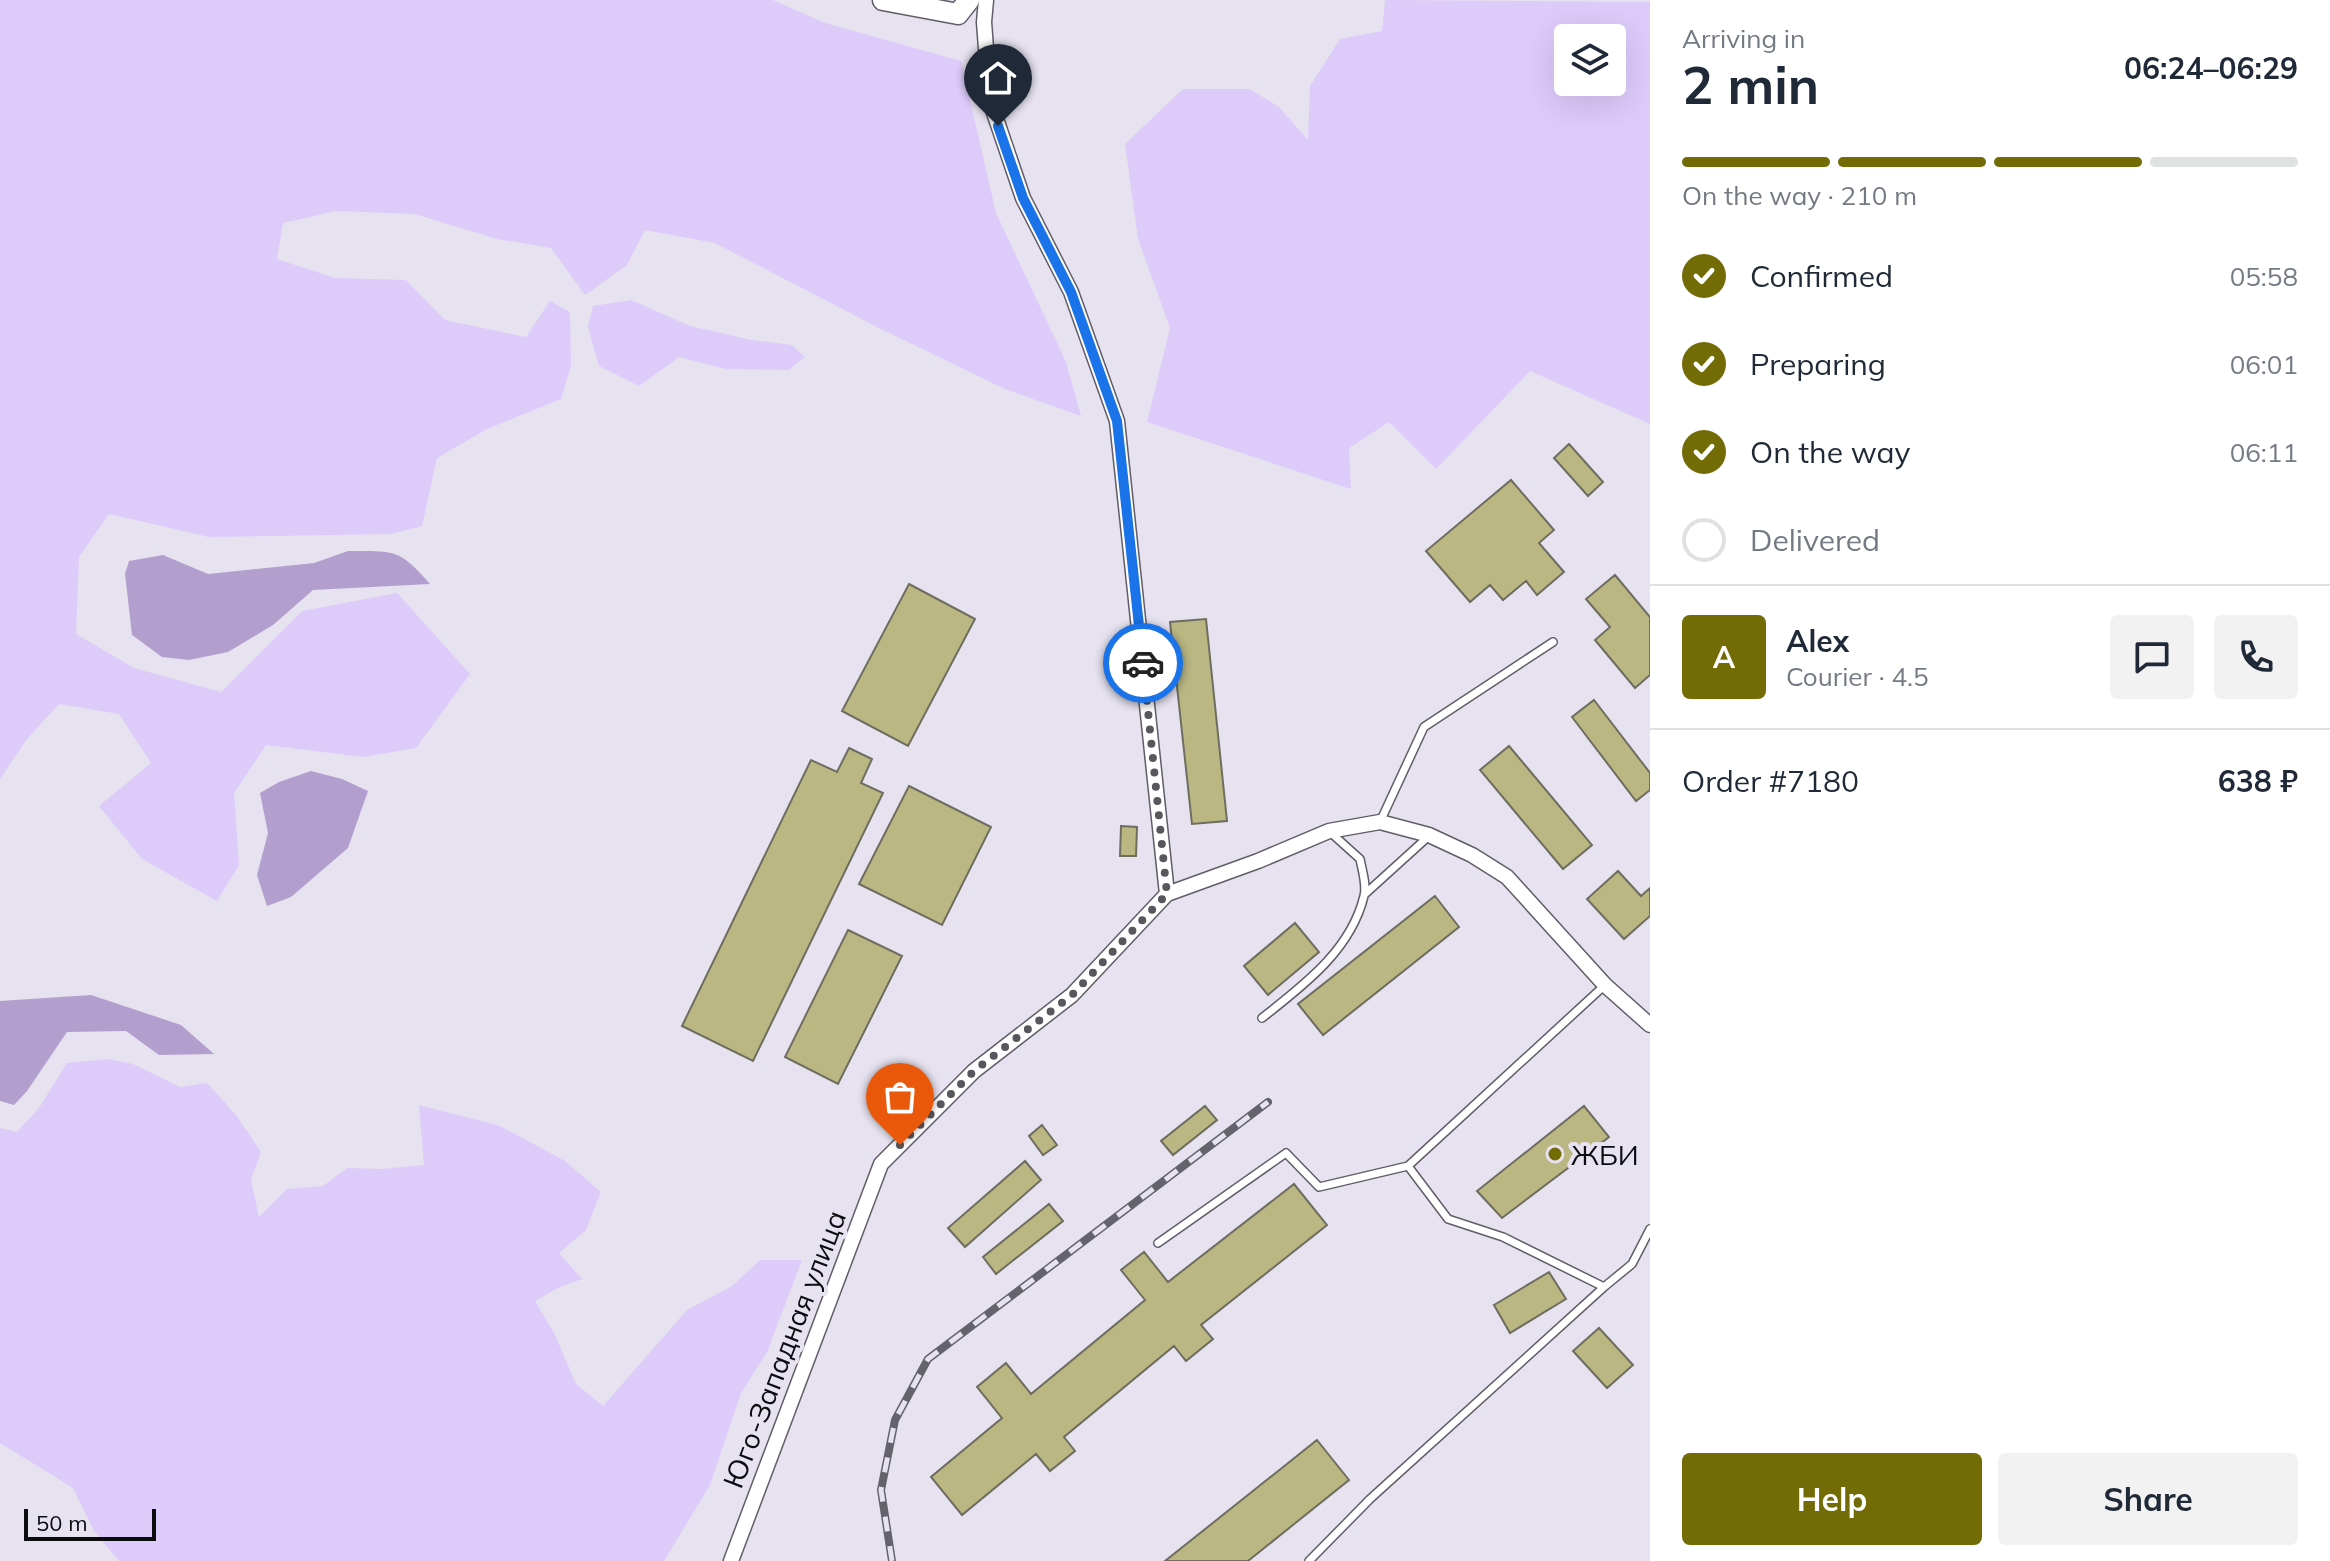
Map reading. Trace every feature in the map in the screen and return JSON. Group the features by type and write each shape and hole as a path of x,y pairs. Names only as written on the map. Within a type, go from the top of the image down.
{"street":[{"path":"883,0 964,7 984,22"},
{"path":"986,0 984,22 990,101 1023,198 1071,292 1117,421 1167,894"},
{"name":"Юго-Западная улица","path":"731,1561 881,1164 974,1071 1072,995 1167,894 1329,831 1380,822 1429,835 1472,855 1507,877 1605,985 1645,1021"}],"lane":[{"path":"1380,822 1424,727 1553,642"},
{"path":"1329,831 1360,859 1365,894"},
{"path":"1262,1018 1307,982 1344,943 1365,894 1429,835"},
{"path":"1158,1243 1286,1153 1319,1187 1408,1166 1605,985"},
{"path":"1645,1021 1650,1033"},
{"path":"1408,1166 1448,1219 1503,1237 1604,1287"},
{"path":"1309,1561 1370,1499 1632,1264 1650,1229"}],"shaded area":[{"path":"0,0 773,0 825,23 961,61 996,213 1066,362 1081,416 1005,389 715,243 645,230 627,265 585,295 551,248 497,239 415,214 336,211 283,223 277,259 335,278 406,280 445,320 526,337 550,301 570,312 571,366 561,399 487,429 437,458 422,526 391,534 209,537 109,514 79,557 76,634 134,668 221,692 302,611 397,593 470,674 416,748 363,757 266,745 234,793 239,865 217,901 142,859 99,806 151,763 119,714 59,704 27,739 0,779"},
{"path":"1385,0 1650,2 1650,424 1530,371 1436,469 1389,422 1349,448 1351,489 1147,422 1170,328 1138,239 1125,144 1183,89 1250,89 1279,107 1308,140 1310,86 1340,39 1382,31"},
{"path":"631,300 690,326 752,340 792,345 805,357 788,370 726,369 679,357 639,386 599,366 588,327 593,306"},
{"path":"348,551 395,554 411,564 430,584 313,590 273,625 228,652 189,660 162,657 132,635 125,574 129,561 163,555 208,574 314,563"},
{"path":"311,771 342,779 368,791 348,848 291,897 267,906 257,875 268,833 260,793 279,782"},
{"path":"91,995 181,1025 214,1054 159,1055 126,1031 67,1032 14,1105 0,1101 0,1001"},
{"path":"108,1059 133,1064 180,1087 207,1083 236,1115 261,1152 251,1180 259,1217 287,1189 323,1186 347,1168 424,1165 419,1105 500,1126 565,1161 601,1192 586,1230 559,1253 582,1279 535,1301 555,1335 576,1384 603,1406 687,1310 732,1286 760,1260 802,1260 767,1352 741,1393 710,1485 664,1561 119,1561 94,1531 73,1488 0,1443 0,1128 17,1132 39,1108 67,1063"}],"building":[{"path":"1569,444 1603,482 1588,496 1554,458"},
{"path":"1511,480 1554,530 1539,543 1564,572 1537,595 1526,581 1503,600 1490,585 1470,602 1426,551"},
{"path":"1615,575 1650,617 1650,675 1635,688 1595,640 1610,627 1586,599"},
{"path":"909,584 975,619 908,746 842,711"},
{"path":"1206,619 1227,821 1192,824 1170,622"},
{"path":"1594,700 1650,773 1650,790 1636,801 1572,717"},
{"path":"1509,746 1592,845 1563,869 1480,770"},
{"path":"849,748 872,759 861,783 883,793 753,1061 682,1026 811,760 837,772"},
{"path":"909,786 991,827 942,925 859,884"},
{"path":"1121,826 1137,827 1136,856 1120,856"},
{"path":"1618,871 1641,896 1650,888 1650,916 1624,939 1587,899"},
{"path":"1435,896 1459,927 1323,1035 1298,1004"},
{"path":"1295,923 1319,952 1268,995 1244,966"},
{"path":"848,930 902,956 838,1084 785,1057"},
{"path":"1205,1106 1217,1120 1173,1155 1161,1141"},
{"name":"ЖБИ","path":"1584,1106 1609,1137 1502,1218 1477,1191"},
{"path":"1042,1125 1057,1145 1043,1155 1029,1136"},
{"path":"1025,1161 1041,1180 965,1247 948,1228"},
{"path":"1294,1184 1327,1225 1201,1325 1213,1339 1186,1361 1174,1346 1064,1437 1075,1451 1050,1471 1036,1454 962,1515 931,1477 1002,1418 977,1387 1006,1363 1031,1394 1145,1300 1121,1270 1144,1252 1168,1282"},
{"path":"1049,1204 1063,1221 996,1274 983,1257"},
{"path":"1549,1272 1566,1299 1510,1333 1494,1305"},
{"path":"1599,1328 1633,1365 1607,1388 1573,1351"},
{"path":"1317,1440 1349,1480 1248,1561 1165,1561"}],"railway":[{"path":"892,1561 881,1490 895,1420 928,1359 1268,1102"}],"way so far":[{"path":"900,1145 974,1071 1072,995 1167,894 1143,663"}],"place":[{"name":"ЖБИ","path":"1555,1154"}],"route":[{"path":"998,126 1023,198 1071,292 1117,421 1143,663"}]}
